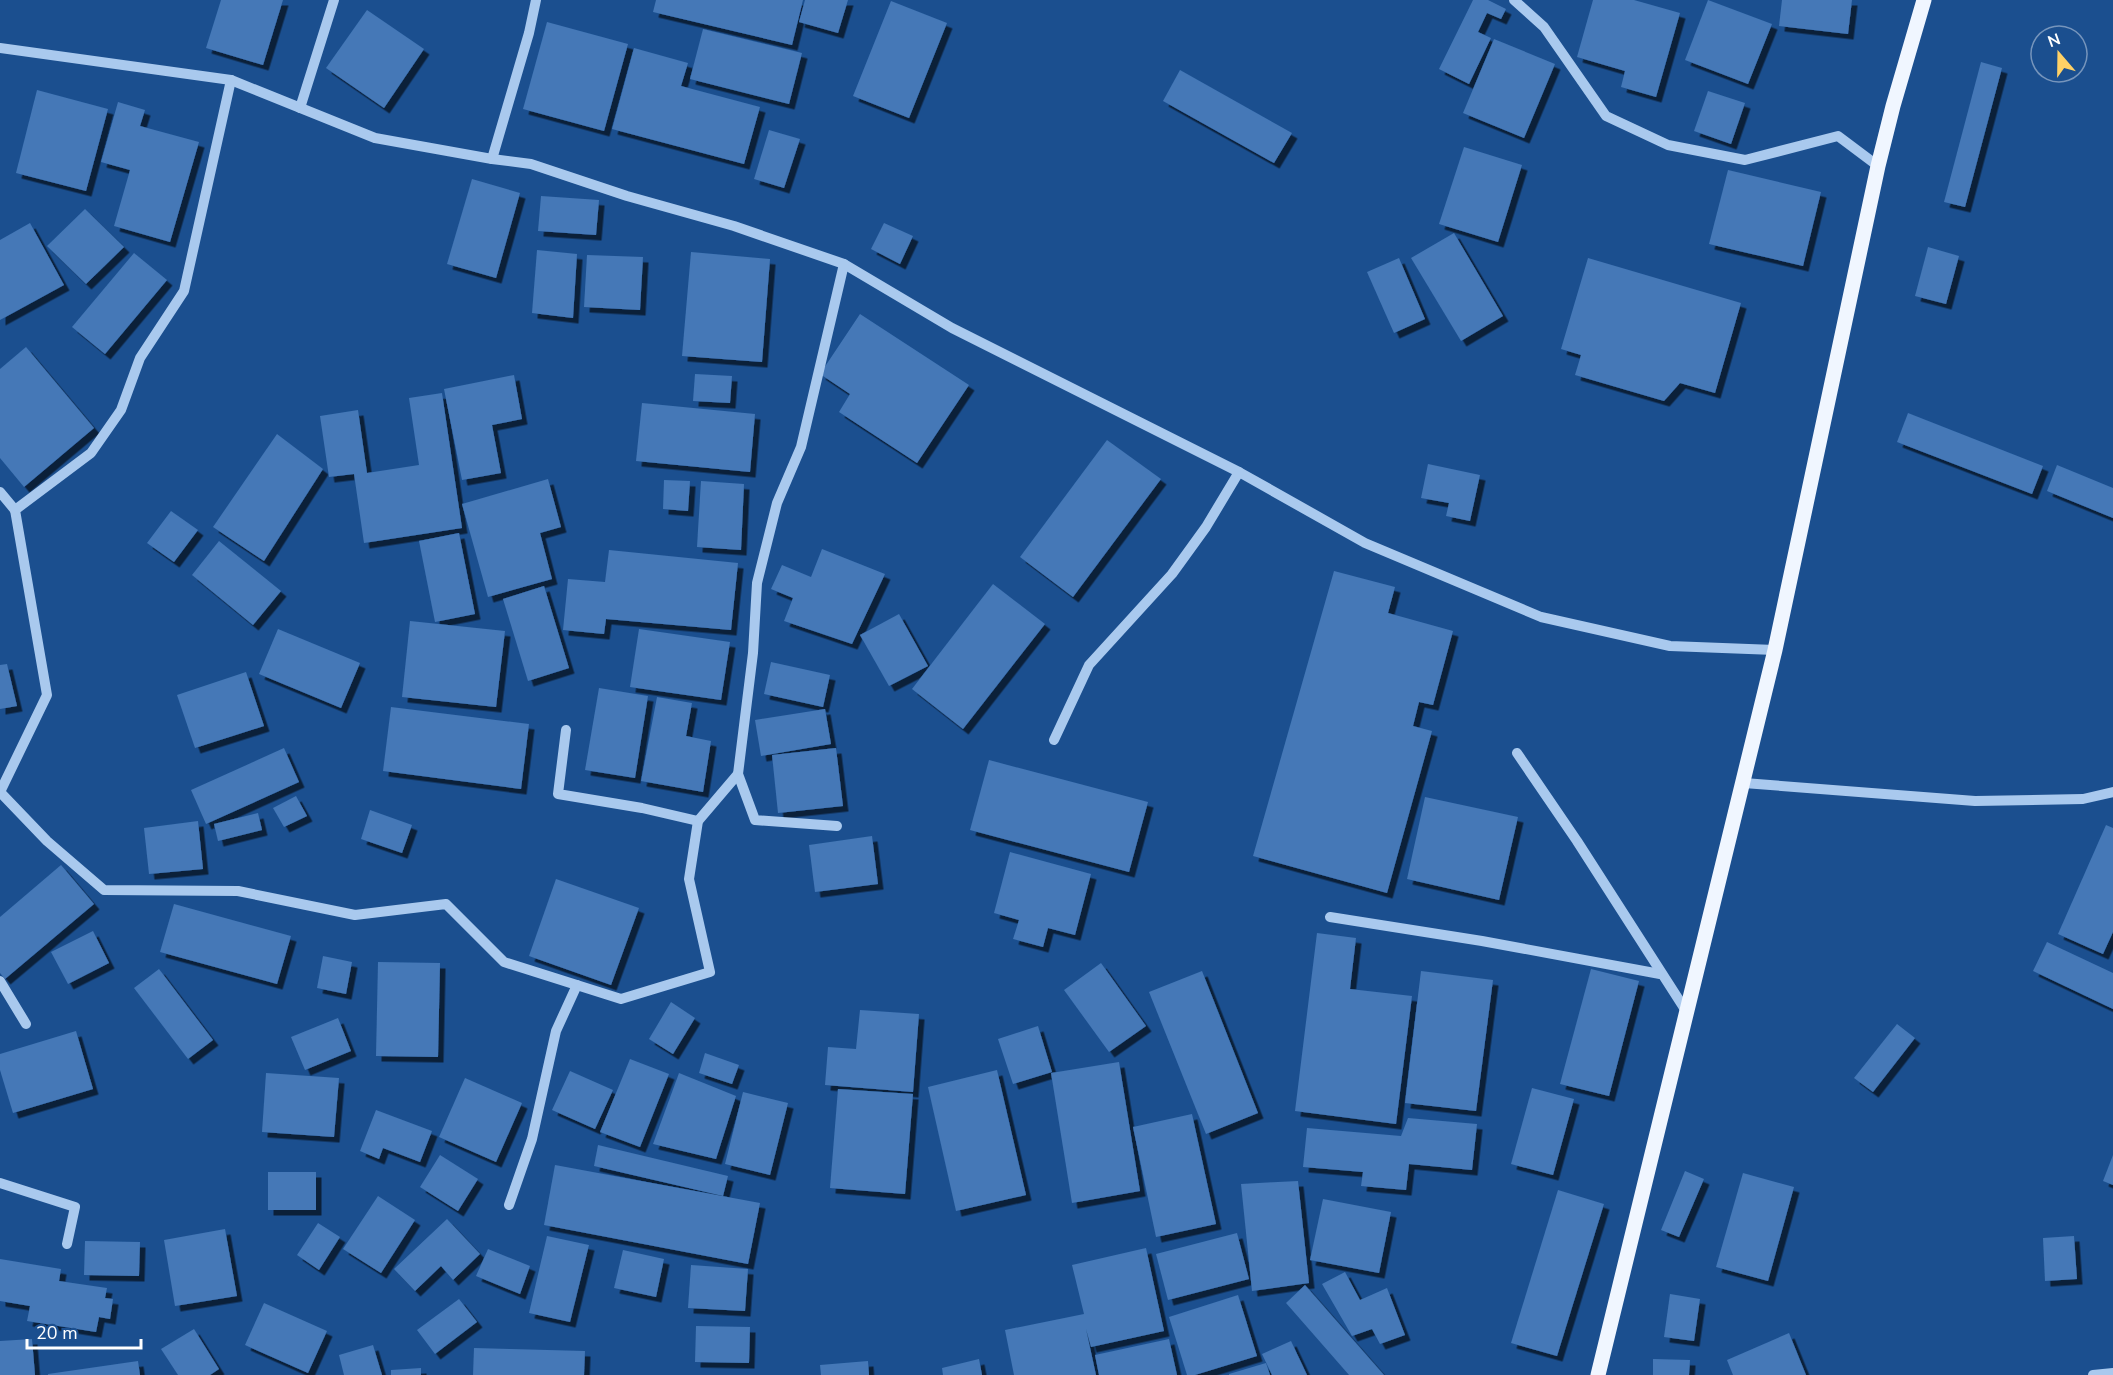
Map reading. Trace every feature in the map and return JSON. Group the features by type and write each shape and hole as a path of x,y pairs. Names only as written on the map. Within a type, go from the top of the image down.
{"main road":[{"path":"1598,1375 1688,1014 1775,650 1878,166 1924,0"}],"street":[{"path":"300,108 334,0"},
{"path":"492,159 529,33 536,0"},
{"path":"1514,0 1544,27 1606,116 1668,145 1744,160 1838,136 1878,166"},
{"path":"0,48 231,80 375,138 531,164 627,196 734,226 844,264 952,328 1239,472 1365,543 1541,617 1670,645 1775,650"},
{"path":"15,510 91,453 121,411 140,358 184,291 231,80"},
{"path":"837,826 755,820 738,774 753,653 757,583 777,503 801,447 844,264"},
{"path":"1054,740 1089,666 1172,574 1206,527 1239,472"},
{"path":"0,492 15,510 47,695 0,792 47,841 104,890 238,891 355,915 446,904 504,962 621,999 710,972 689,879 698,821 738,774"},
{"path":"566,730 558,794 642,808 698,821"},
{"path":"1517,753 1577,841 1660,974 1688,1014"},
{"path":"1744,783 1975,801 2083,799 2113,792"},
{"path":"1330,917 1482,940 1660,974"},
{"path":"0,981 26,1024"},
{"path":"509,1205 532,1139 556,1031 577,985"},
{"path":"0,1183 75,1207 67,1244"},
{"path":"2093,1375 2113,1372"}],"building":[{"path":"221,0 283,0 263,65 206,48"},
{"path":"656,0 803,0 792,45 653,12"},
{"path":"805,0 848,0 838,33 799,22"},
{"path":"1473,0 1488,0 1506,9 1501,19 1487,13 1478,32 1491,38 1469,84 1439,69"},
{"path":"1593,0 1634,0 1680,13 1656,97 1621,87 1625,71 1577,57"},
{"path":"1708,0 1772,24 1748,84 1685,60"},
{"path":"1782,0 1852,0 1848,34 1779,26"},
{"path":"891,1 947,23 909,118 853,96"},
{"path":"367,10 424,49 384,108 326,68"},
{"path":"547,22 628,44 604,131 523,109"},
{"path":"703,29 802,53 789,104 690,79"},
{"path":"1494,39 1555,64 1524,138 1463,113"},
{"path":"634,48 688,63 681,86 760,107 744,164 612,129"},
{"path":"1981,62 2002,68 1965,207 1944,202"},
{"path":"1180,70 1292,133 1274,163 1163,101"},
{"path":"37,90 108,109 86,191 16,173"},
{"path":"1708,91 1745,103 1731,144 1694,131"},
{"path":"118,102 145,110 140,126 199,142 170,242 114,226 130,170 101,162"},
{"path":"769,130 800,139 784,188 754,179"},
{"path":"1464,147 1522,165 1498,242 1439,224"},
{"path":"1728,170 1821,192 1803,266 1709,244"},
{"path":"472,179 520,193 496,278 447,264"},
{"path":"541,196 599,200 596,235 538,231"},
{"path":"85,209 124,247 86,284 47,246"},
{"path":"30,223 64,285 0,320 0,240"},
{"path":"884,223 913,236 900,264 871,249"},
{"path":"1454,233 1503,316 1461,341 1411,258"},
{"path":"1928,247 1959,256 1946,304 1915,296"},
{"path":"537,250 577,254 573,318 532,313"},
{"path":"691,252 770,259 762,362 682,356"},
{"path":"134,253 167,280 105,354 72,327"},
{"path":"587,255 643,257 640,310 584,307"},
{"path":"1399,258 1425,319 1394,333 1367,272"},
{"path":"1588,258 1741,303 1715,393 1680,383 1664,401 1575,375 1581,355 1561,349"},
{"path":"860,314 969,385 917,463 839,412 850,394 820,374"},
{"path":"26,347 94,428 24,487 0,458 0,369"},
{"path":"695,374 732,376 730,403 693,401"},
{"path":"514,375 522,419 492,425 501,473 462,480 444,389"},
{"path":"442,393 462,528 364,543 354,474 329,477 320,416 358,410 367,473 419,465 409,398"},
{"path":"642,403 755,414 750,472 636,461"},
{"path":"1908,413 2043,466 2032,494 1897,442"},
{"path":"277,434 323,469 264,561 213,527"},
{"path":"1107,440 1161,479 1073,597 1020,557"},
{"path":"1428,464 1480,475 1470,521 1446,516 1449,503 1421,498"},
{"path":"2057,465 2113,488 2113,518 2047,491"},
{"path":"548,479 561,527 540,533 552,579 488,597 462,504"},
{"path":"664,480 690,481 688,511 663,509"},
{"path":"701,481 744,484 741,550 697,547"},
{"path":"171,511 198,530 174,562 147,543"},
{"path":"459,533 475,614 435,622 419,541"},
{"path":"219,541 281,591 253,625 192,575"},
{"path":"822,549 885,574 852,644 784,621 793,598 771,589 782,565 811,577"},
{"path":"609,550 738,563 731,630 606,619 604,634 563,630 568,579 605,582"},
{"path":"1334,571 1395,587 1388,613 1453,631 1433,705 1419,702 1413,726 1432,731 1387,893 1253,856"},
{"path":"993,584 1045,624 963,729 912,689"},
{"path":"544,586 569,668 528,681 503,599"},
{"path":"899,614 928,666 889,686 860,635"},
{"path":"410,621 505,631 496,707 402,697"},
{"path":"278,629 360,663 341,708 259,674"},
{"path":"639,629 730,642 721,700 630,687"},
{"path":"771,662 830,675 823,707 764,694"},
{"path":"7,664 17,706 0,709 0,665"},
{"path":"246,672 264,726 195,748 177,695"},
{"path":"599,688 648,696 635,778 585,770"},
{"path":"657,697 692,703 686,736 711,741 703,792 641,781"},
{"path":"391,707 529,724 521,789 383,771"},
{"path":"825,709 831,744 761,756 755,720"},
{"path":"284,748 299,782 206,824 191,790"},
{"path":"836,748 843,806 778,813 772,755"},
{"path":"989,760 1148,802 1129,872 970,830"},
{"path":"296,796 307,816 284,827 273,808"},
{"path":"1425,797 1518,817 1499,900 1407,879"},
{"path":"370,810 412,825 402,853 361,839"},
{"path":"258,813 262,830 218,841 214,824"},
{"path":"198,821 203,869 149,874 144,828"},
{"path":"2106,825 2113,828 2113,932 2103,954 2058,934"},
{"path":"872,836 878,884 815,892 809,845"},
{"path":"1010,852 1091,874 1075,935 1048,928 1043,947 1013,939 1019,920 994,913"},
{"path":"61,865 94,904 5,979 0,973 0,917"},
{"path":"556,879 639,908 611,985 529,956"},
{"path":"174,904 291,936 277,984 160,952"},
{"path":"93,931 109,963 68,984 51,952"},
{"path":"1317,933 1356,938 1350,989 1412,996 1396,1124 1295,1111"},
{"path":"2047,942 2113,973 2113,1009 2033,971"},
{"path":"323,956 352,962 346,994 317,988"},
{"path":"378,962 440,963 438,1057 376,1056"},
{"path":"1101,963 1146,1026 1109,1052 1064,990"},
{"path":"159,969 213,1040 188,1059 134,988"},
{"path":"1591,969 1639,981 1609,1096 1560,1084"},
{"path":"1202,971 1258,1113 1206,1134 1149,992"},
{"path":"1421,971 1493,980 1476,1111 1405,1103"},
{"path":"671,1002 695,1018 673,1054 649,1039"},
{"path":"860,1010 919,1014 913,1092 825,1085 828,1047 856,1049"},
{"path":"338,1018 351,1051 305,1070 291,1037"},
{"path":"1897,1024 1915,1038 1873,1092 1854,1078"},
{"path":"1038,1026 1052,1072 1013,1084 998,1039"},
{"path":"76,1031 93,1089 13,1113 0,1070 0,1054"},
{"path":"705,1053 739,1065 732,1084 699,1073"},
{"path":"630,1059 669,1074 640,1147 600,1132"},
{"path":"1119,1062 1140,1191 1072,1203 1051,1073"},
{"path":"997,1070 1026,1195 956,1211 928,1087"},
{"path":"570,1071 613,1090 595,1129 552,1110"},
{"path":"266,1073 339,1078 334,1137 262,1132"},
{"path":"679,1073 736,1096 716,1159 653,1144"},
{"path":"465,1078 522,1103 496,1162 439,1137"},
{"path":"1532,1088 1574,1099 1553,1175 1511,1164"},
{"path":"838,1089 913,1094 905,1194 830,1188"},
{"path":"743,1092 788,1103 770,1175 725,1164"},
{"path":"376,1110 432,1131 420,1162 383,1148 379,1159 360,1151"},
{"path":"1192,1114 1216,1224 1156,1237 1133,1127"},
{"path":"1408,1118 1477,1124 1472,1170 1409,1164 1406,1190 1361,1186 1363,1172 1303,1167 1307,1128 1401,1136"},
{"path":"598,1145 728,1176 723,1196 594,1166"},
{"path":"440,1155 478,1179 458,1211 420,1187"},
{"path":"2113,1155 2113,1185 2103,1181"},
{"path":"555,1165 760,1203 748,1264 544,1225"},
{"path":"1685,1171 1704,1179 1679,1237 1661,1230"},
{"path":"268,1172 316,1172 316,1210 268,1210"},
{"path":"1743,1173 1794,1187 1768,1281 1716,1267"},
{"path":"1298,1181 1309,1283 1252,1291 1241,1184"},
{"path":"1558,1190 1604,1204 1557,1356 1511,1343"},
{"path":"378,1196 415,1220 381,1273 343,1249"},
{"path":"1323,1199 1391,1212 1379,1273 1310,1260"},
{"path":"447,1219 480,1254 453,1280 441,1266 415,1291 394,1269"},
{"path":"318,1223 340,1237 319,1270 297,1255"},
{"path":"225,1229 237,1296 175,1306 164,1240"},
{"path":"1237,1233 1249,1279 1168,1300 1156,1254"},
{"path":"547,1236 589,1245 570,1322 529,1313"},
{"path":"2074,1236 2077,1279 2045,1281 2043,1238"},
{"path":"85,1241 140,1242 139,1276 84,1275"},
{"path":"1146,1248 1164,1331 1091,1347 1086,1329 1096,1375 1014,1375 1005,1330 1084,1314 1072,1265"},
{"path":"488,1249 530,1266 520,1294 476,1276"},
{"path":"623,1250 664,1259 656,1297 614,1288"},
{"path":"0,1259 61,1269 59,1281 107,1288 105,1298 113,1299 110,1319 99,1317 96,1332 27,1321 30,1306 0,1301"},
{"path":"691,1265 748,1269 745,1311 688,1308"},
{"path":"1345,1272 1360,1300 1387,1288 1405,1335 1380,1344 1372,1329 1352,1336 1322,1284"},
{"path":"1305,1285 1384,1375 1349,1375 1286,1303"},
{"path":"1670,1294 1700,1299 1694,1341 1664,1337"},
{"path":"1238,1295 1257,1356 1195,1375 1187,1375 1169,1317"},
{"path":"459,1299 477,1322 435,1354 417,1330"},
{"path":"264,1303 327,1331 308,1373 245,1345"},
{"path":"696,1326 750,1327 749,1363 695,1362"},
{"path":"194,1329 219,1369 210,1375 178,1375 161,1349"},
{"path":"1789,1333 1806,1375 1733,1375 1727,1360"},
{"path":"32,1339 35,1375 0,1375 0,1341"},
{"path":"1169,1339 1177,1375 1099,1375 1095,1355"},
{"path":"1291,1341 1307,1375 1272,1375 1262,1354"},
{"path":"373,1345 382,1375 344,1375 339,1355"},
{"path":"474,1348 585,1351 584,1375 473,1375"},
{"path":"979,1359 982,1375 943,1375 942,1368"},
{"path":"1653,1359 1690,1360 1689,1375 1653,1375"},
{"path":"138,1361 140,1375 48,1375 48,1374"},
{"path":"868,1361 869,1375 821,1375 820,1365"},
{"path":"1266,1363 1270,1375 1229,1375 1229,1374"},
{"path":"421,1368 421,1375 391,1375 391,1370"}]}
